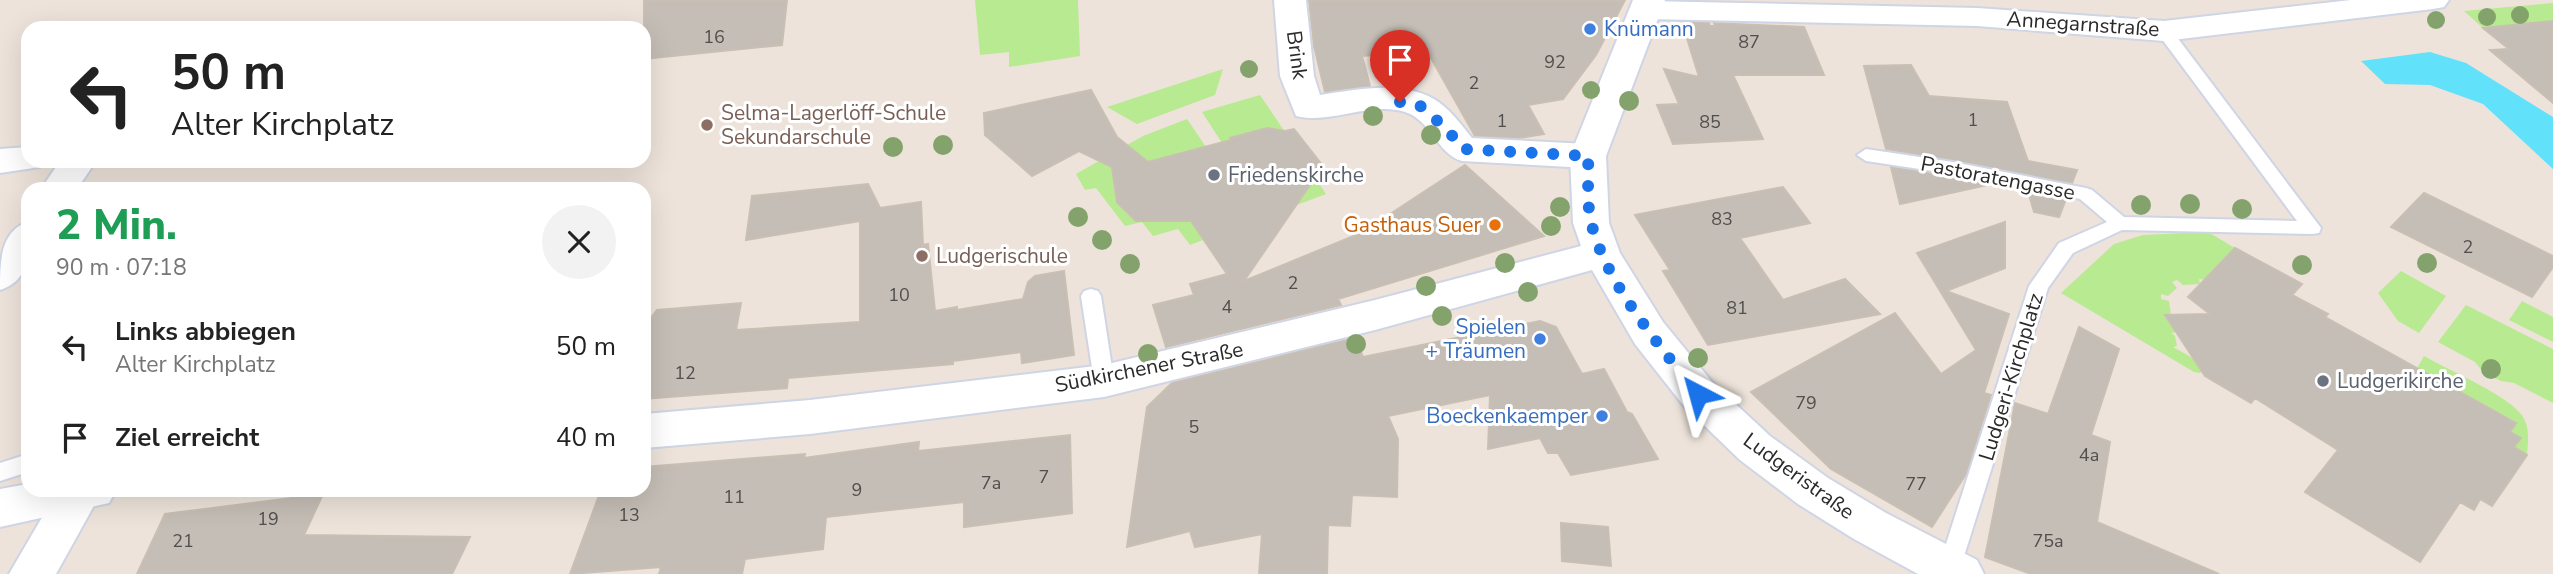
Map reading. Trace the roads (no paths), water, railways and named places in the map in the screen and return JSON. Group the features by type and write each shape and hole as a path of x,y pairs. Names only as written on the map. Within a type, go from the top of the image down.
{"street":[{"name":"Brink","path":"1290,0 1297,76 1308,108 1382,99 1418,104 1448,130 1462,149 1588,156"},
{"name":"Annegarnstraße","path":"1648,5 1977,17 2164,31 2433,0"},
{"name":"Ludgeristraße","path":"1648,5 1588,156 1591,223 1602,254 1649,333 1698,394 1755,448 1847,512 1955,571"},
{"path":"0,161 21,160"},
{"path":"0,276 21,245"},
{"name":"Südkirchener Straße","path":"651,430 810,417 1104,381 1191,362 1602,254"},
{"path":"0,508 56,497"},
{"path":"32,574 83,497"}],"lane":[{"path":"2120,223 2312,228 2164,31"},
{"name":"Pastoratengasse","path":"1866,155 1953,168 2086,194 2120,223"},
{"name":"Ludgeri-Kirchplatz","path":"1955,571 2039,286 2066,248 2120,223"},
{"path":"1091,296 1104,381"},
{"path":"0,472 21,465"}],"water":[{"path":"2430,52 2466,63 2553,117 2553,169 2483,104 2430,85 2385,84 2361,61"}],"place":[{"name":"Knümann","path":"1590,29"},
{"name":"Selma-Lagerlöff-Schule Sekundarschule","path":"707,125"},
{"name":"Friedenskirche","path":"1214,175"},
{"name":"Gasthaus Suer","path":"1495,225"},
{"name":"Ludgerischule","path":"922,256"},
{"name":"Spielen + Träumen","path":"1540,339"},
{"name":"Ludgerikirche","path":"2323,381"},
{"name":"Boeckenkaemper","path":"1602,416"}]}
